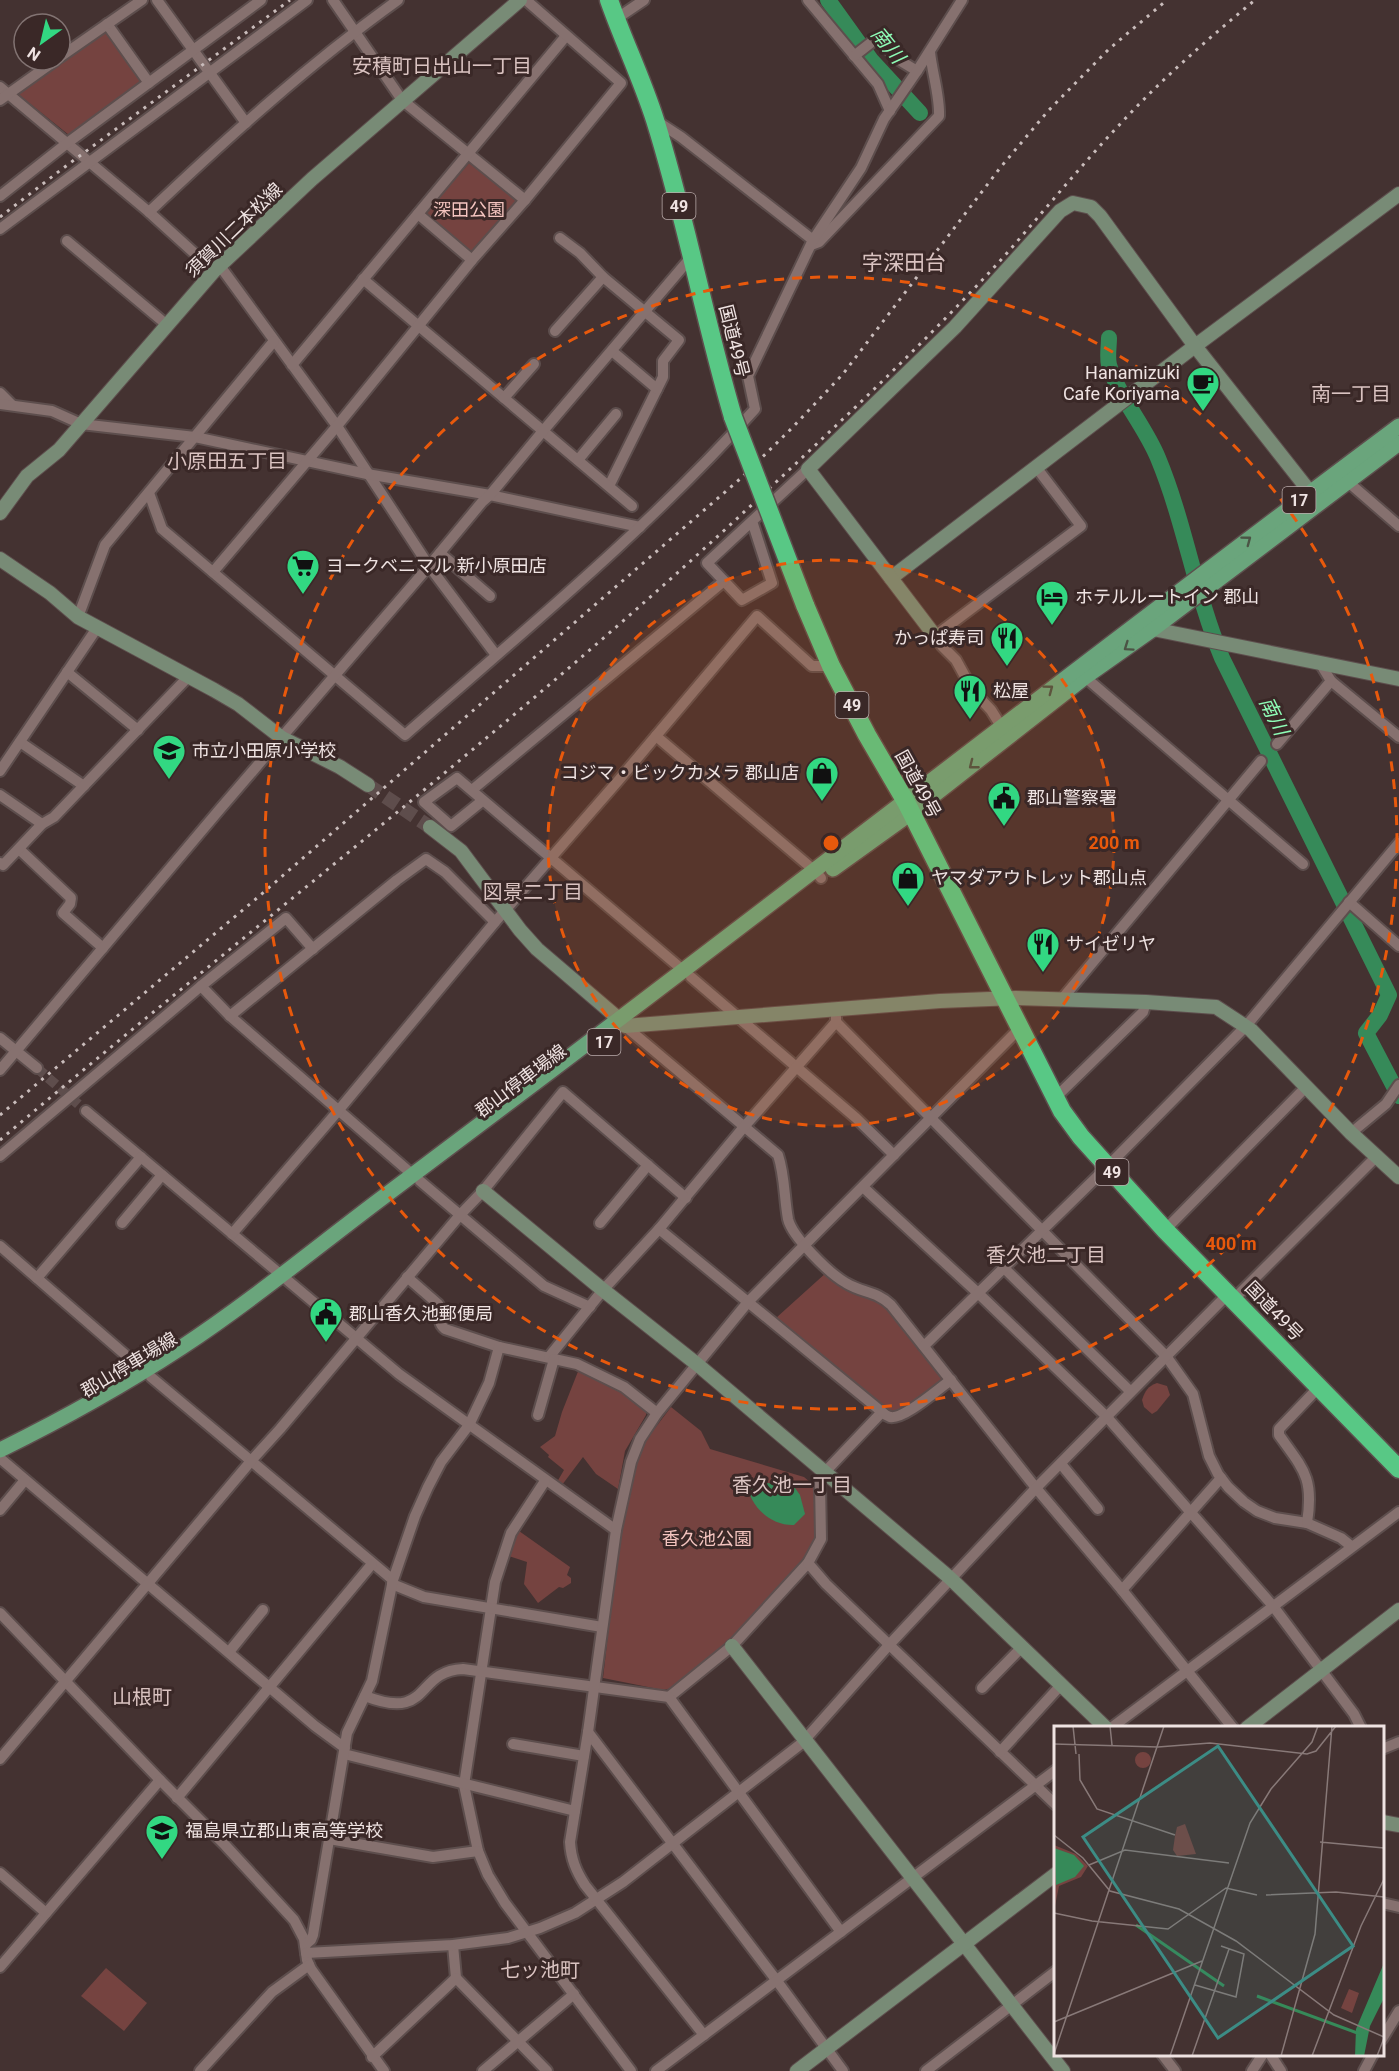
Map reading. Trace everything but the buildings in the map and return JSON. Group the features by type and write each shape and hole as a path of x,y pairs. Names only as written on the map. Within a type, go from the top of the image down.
{"highway":[{"name":"国道49号","path":"609,0 655,120 692,256 718,369 733,417 805,604 831,666 909,808 1055,1098 1074,1128 1164,1230 1399,1469"}],"main road":[{"name":"郡山停車場線","path":"0,1449 195,1348 818,874 1085,677 1310,492 1399,426"},
{"name":"郡山停車場線","path":"1195,588 1399,443"},
{"name":"郡山停車場線","path":"909,808 1001,726 1148,624"},
{"name":"郡山停車場線","path":"0,1459 45,1438 148,1374"}],"street":[{"path":"72,49 142,0"},
{"path":"157,0 246,123"},
{"path":"0,196 66,144 261,0"},
{"path":"0,229 88,161 307,0"},
{"path":"333,0 402,100 525,200"},
{"path":"149,212 216,148 354,31 398,0"},
{"name":"須賀川二本松線","path":"0,513 27,476 59,450 217,268 312,179 520,0"},
{"path":"213,572 621,83 526,0"},
{"path":"616,19 644,0"},
{"path":"808,0 857,54 878,84 890,111"},
{"path":"149,493 162,529 405,735 640,528 722,447 755,409 748,376 812,243 861,168 884,119 962,0"},
{"path":"107,24 149,84"},
{"path":"292,365 566,36"},
{"path":"857,54 877,38 899,60 917,71"},
{"path":"655,120 681,137 812,243 819,242 939,116 940,104 930,52"},
{"path":"37,72 2,94 88,161 217,268 337,426 429,566 495,655"},
{"path":"891,578 1399,194"},
{"path":"752,521 772,583 742,600 708,563 955,327 1060,211 1072,203 1091,207 1100,216 1195,346 1310,492"},
{"path":"418,214 472,260"},
{"path":"560,238 679,340 663,361 663,377 609,486"},
{"path":"67,241 167,325"},
{"path":"0,1070 692,256"},
{"path":"555,332 603,277"},
{"path":"363,279 632,506"},
{"path":"78,617 105,545 274,341"},
{"path":"612,351 657,389"},
{"path":"504,398 534,364"},
{"path":"0,393 12,405"},
{"path":"0,404 52,411 81,424 195,437 367,474 490,495 640,528"},
{"path":"578,460 616,414"},
{"path":"935,636 1081,525 1036,467"},
{"path":"808,469 942,646 956,660 973,691 991,710 1001,726"},
{"path":"1347,482 1399,526"},
{"path":"440,553 490,596"},
{"path":"0,559 50,593 78,617 238,704 282,738 340,767 368,785"},
{"path":"472,790 724,581"},
{"path":"232,1234 757,616 812,666 831,666"},
{"path":"1148,624 1399,679"},
{"path":"0,771 97,628"},
{"path":"1320,663 1331,681 1399,736"},
{"path":"67,672 138,730"},
{"path":"0,863 3,865 42,824 54,817 189,676"},
{"path":"1085,677 1303,864"},
{"path":"1277,744 1331,681"},
{"path":"656,736 818,874"},
{"path":"20,742 84,786"},
{"path":"1062,999 1262,760"},
{"path":"482,801 451,826 424,802 457,778 739,1017 856,1118 894,1155"},
{"path":"0,795 42,824"},
{"path":"430,827 461,851 537,949 743,1128 778,1155 785,1186 788,1221 794,1232 831,1271 846,1283 882,1296 891,1305 1036,1488 1231,1726"},
{"path":"924,1346 1108,1166 1246,1026 1399,843"},
{"path":"20,849 71,898 70,904 63,913 103,948"},
{"path":"230,1016 426,859 445,872 495,922"},
{"path":"1348,902 1399,946"},
{"path":"0,1156 201,986 286,918 313,949"},
{"path":"201,986 230,1016 338,1111 544,1286 590,1307"},
{"path":"622,1023 739,1017 836,1016 940,1001 1004,999 1146,1002 1216,1007 1246,1026 1351,1133 1399,1177"},
{"path":"1055,1098 1143,1012 1146,1002"},
{"path":"538,1415 551,1358 603,1290 686,1198 836,1016"},
{"path":"836,1016 931,1117 1166,1356 1193,1394 1209,1456 1221,1478 1239,1498 1257,1511 1275,1518 1307,1523 1341,1538 1351,1546"},
{"path":"704,2036 577,1872 570,1842 616,1530 631,1462 640,1439 657,1413 748,1302 1020,1028"},
{"path":"0,1038 37,1068"},
{"path":"1351,1133 1386,1104 1399,1085"},
{"path":"1164,1230 1306,1088"},
{"path":"2,1753 67,1681 407,1277 483,1191 563,1092 686,1198"},
{"path":"86,1110 399,1374 616,1530"},
{"path":"37,1278 141,1156"},
{"path":"306,1949 453,1945 500,1939 526,1932 575,1913 597,1900 673,1844 805,1738 951,1578 1130,1391 1376,1157"},
{"path":"600,1223 648,1165"},
{"path":"122,1223 162,1175"},
{"path":"863,1187 1106,1416 1273,1606 1322,1670 1360,1726"},
{"path":"483,1191 698,1365 951,1578 1104,1726"},
{"path":"659,1229 888,1417 898,1416 951,1380"},
{"path":"0,1246 393,1582 424,1597 602,1627"},
{"path":"1005,1268 1130,1391"},
{"path":"407,1277 438,1304 442,1311 441,1325 445,1329 499,1347 577,1364 613,1380 638,1396 657,1413"},
{"path":"306,1949 313,1935 347,1733 372,1681 393,1582 415,1516 428,1487 441,1462 469,1425 489,1383 499,1347"},
{"path":"1307,1523 1310,1496 1306,1475 1279,1435 1279,1429 1319,1387"},
{"path":"669,1697 732,1646 808,1563 821,1539 823,1524 820,1482 825,1472 882,1412"},
{"path":"0,1459 345,1751 464,1785 575,1811"},
{"path":"1061,1464 1098,1509"},
{"path":"1122,1590 1221,1478"},
{"path":"0,1510 25,1480"},
{"path":"545,1481 511,1533 495,1582 464,1785 478,1851 488,1875 526,1932 631,2071"},
{"path":"1115,1726 1399,1512"},
{"path":"808,1563 826,1584 1054,1803"},
{"path":"177,1798 372,1564"},
{"path":"228,1652 263,1610"},
{"path":"1249,1726 1399,1610"},
{"path":"0,1613 287,1912 302,1931 309,1965 384,2071"},
{"path":"732,1646 1063,2071"},
{"path":"982,1688 1022,1647"},
{"path":"365,1696 392,1704 407,1703 418,1697 440,1675 447,1671 463,1669 669,1697 841,1932"},
{"path":"1000,1752 1061,1685"},
{"path":"588,1732 843,2071"},
{"path":"1384,1749 1399,1743"},
{"path":"513,1744 584,1756"},
{"path":"656,2071 1054,1772"},
{"path":"0,1967 160,1780"},
{"path":"1384,1822 1399,1825"},
{"path":"329,1839 433,1857 478,1851"},
{"path":"0,1873 46,1913"},
{"path":"797,2071 1054,1876"},
{"path":"1384,1903 1399,1907"},
{"path":"453,1945 456,1978 547,2071"},
{"path":"200,2071 272,1992 309,1965"},
{"path":"927,2071 941,2067 1012,2005 1054,1973"},
{"path":"372,2057 456,1978"},
{"path":"483,2071 574,1994"},
{"path":"1384,2037 1399,2011"},
{"path":"1163,2056 1175,2071"},
{"path":"1252,2071 1262,2056"},
{"path":"1271,2056 1281,2071"},
{"path":"1364,2071 1372,2056"}],"green space":[{"path":"105,32 144,82 69,135 18,94 49,72 72,72 72,56"},
{"name":"深田公園","path":"469,163 519,201 471,251 425,214"},
{"path":"827,1272 852,1290 888,1306 945,1378 897,1412 890,1412 776,1318"},
{"path":"579,1369 630,1395 646,1408 646,1415 625,1451 618,1489 596,1474 583,1457 562,1485 557,1482 564,1470 540,1447 555,1436"},
{"path":"1157,1383 1167,1386 1170,1395 1152,1414 1144,1407 1142,1400 1147,1389"},
{"name":"香久池公園","path":"671,1407 701,1431 710,1449 804,1477 816,1487 819,1529 814,1549 736,1638 677,1687 663,1690 603,1678 619,1538 633,1471 643,1444"},
{"path":"519,1531 570,1567 567,1575 571,1578 571,1583 563,1588 559,1587 538,1603 524,1584 527,1562 506,1555"},
{"path":"106,1968 147,2003 124,2031 81,1996"}],"shaded area":[{"path":"747,1481 795,1488 800,1495 805,1514 794,1525 769,1518 751,1498"}],"waterway":[{"name":"南川","path":"828,0 871,60 920,113"},
{"name":"南川","path":"1109,338 1109,365 1113,377 1158,458 1176,508 1204,608 1222,658 1389,995 1380,1015 1366,1033 1399,1096"}],"tunnel":[{"path":"368,785 430,827"},
{"path":"37,1068 86,1111"}],"railway":[{"path":"0,217 290,0"},
{"path":"0,1115 257,898 740,479 843,374 1000,168 1048,111 1109,49 1167,0"},
{"path":"0,1140 489,736 681,570 917,347 999,262 1091,155 1154,89 1255,0"}],"place":[{"name":"Hanamizuki Cafe Koriyama","path":"1203,412"},
{"name":"ヨークベニマル 新小原田店","path":"303,595"},
{"name":"ホテルルートイン 郡山","path":"1052,626"},
{"name":"かっぱ寿司","path":"1007,667"},
{"name":"松屋","path":"970,720"},
{"name":"市立小田原小学校","path":"169,780"},
{"name":"コジマ・ビックカメラ 郡山店","path":"822,802"},
{"name":"郡山警察署","path":"1004,827"},
{"name":"ヤマダアウトレット郡山点","path":"908,907"},
{"name":"サイゼリヤ","path":"1043,973"},
{"name":"郡山香久池郵便局","path":"326,1343"},
{"name":"福島県立郡山東高等学校","path":"162,1860"}],"district":[{"name":"安積町日出山一丁目","path":"442,66"},
{"name":"字深田台","path":"904,263"},
{"name":"南一丁目","path":"1351,394"},
{"name":"小原田五丁目","path":"227,461"},
{"name":"図景二丁目","path":"533,892"},
{"name":"香久池二丁目","path":"1046,1255"},
{"name":"香久池一丁目","path":"792,1485"},
{"name":"山根町","path":"142,1697"},
{"name":"七ッ池町","path":"540,1970"}]}
